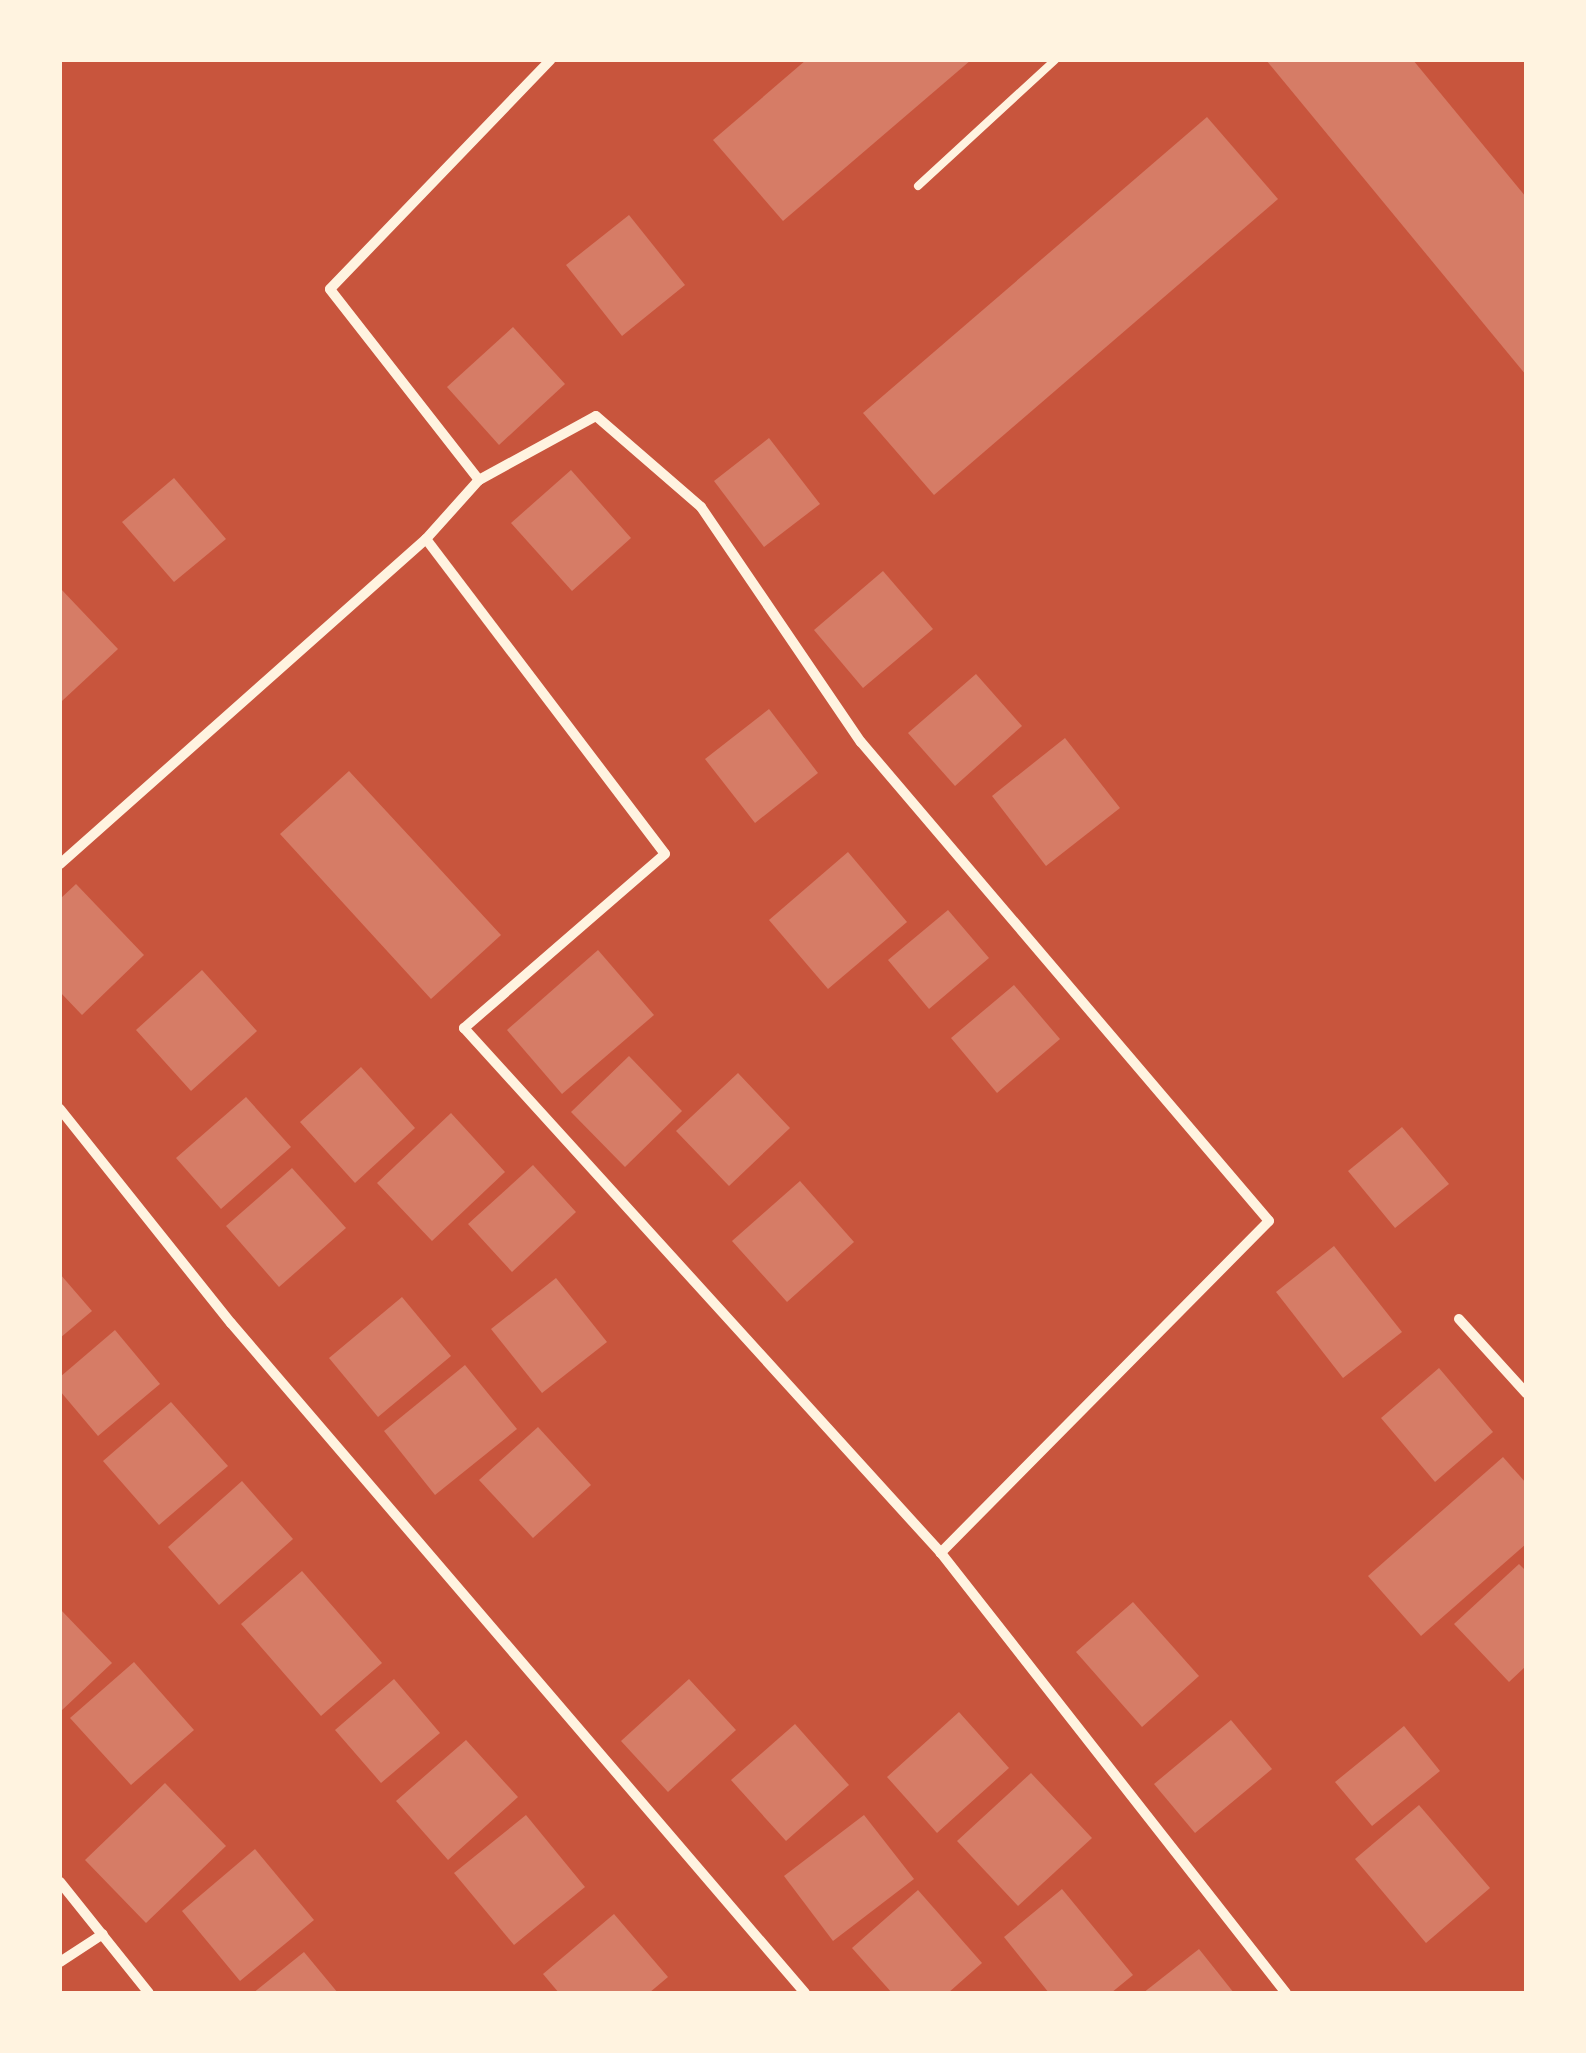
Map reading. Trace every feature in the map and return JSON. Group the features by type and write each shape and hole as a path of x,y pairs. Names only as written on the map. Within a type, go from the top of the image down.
{"street":[{"path":"479,480 330,290 550,60"},
{"path":"60,864 426,539 479,480 596,416 701,507 861,742 1269,1221 941,1553"},
{"path":"426,539 665,854 464,1028 941,1553 1286,1993"},
{"path":"60,1109 231,1323 805,1993"},
{"path":"1459,1319 1526,1393"},
{"path":"60,1882 149,1993"},
{"path":"60,1962 104,1934"}],"lane":[{"path":"918,186 1055,60"}],"building":[{"path":"806,60 971,60 783,221 713,140"},
{"path":"1266,60 1413,60 1526,197 1526,375"},
{"path":"1207,117 1278,199 934,495 863,413"},
{"path":"629,215 685,285 622,336 566,265"},
{"path":"513,327 565,384 499,445 447,387"},
{"path":"769,438 820,504 764,547 714,481"},
{"path":"571,470 631,538 572,591 511,523"},
{"path":"174,478 226,539 174,582 122,522"},
{"path":"883,571 933,629 863,688 814,630"},
{"path":"60,588 118,649 62,701 60,699"},
{"path":"976,674 1022,726 955,786 908,733"},
{"path":"769,709 818,773 755,823 705,759"},
{"path":"1065,738 1120,808 1046,866 992,796"},
{"path":"349,771 501,935 431,999 280,834"},
{"path":"848,852 907,922 828,989 769,920"},
{"path":"76,884 144,955 82,1015 60,992 60,899"},
{"path":"948,910 989,958 929,1009 888,960"},
{"path":"598,950 654,1015 562,1094 507,1030"},
{"path":"202,970 257,1031 191,1091 136,1030"},
{"path":"1014,985 1060,1039 997,1093 951,1038"},
{"path":"629,1056 682,1111 625,1167 571,1112"},
{"path":"361,1067 415,1128 355,1183 300,1122"},
{"path":"738,1073 790,1128 729,1186 676,1131"},
{"path":"246,1097 291,1147 221,1209 176,1158"},
{"path":"451,1113 505,1172 432,1241 377,1183"},
{"path":"1402,1127 1449,1184 1395,1228 1348,1171"},
{"path":"533,1165 576,1212 512,1272 468,1224"},
{"path":"292,1168 346,1228 279,1287 226,1226"},
{"path":"800,1181 854,1242 787,1302 732,1241"},
{"path":"1334,1246 1402,1332 1343,1378 1276,1292"},
{"path":"60,1274 92,1311 60,1338"},
{"path":"556,1278 607,1342 542,1393 491,1329"},
{"path":"402,1297 451,1356 378,1417 329,1358"},
{"path":"115,1330 160,1384 98,1436 60,1391 60,1377"},
{"path":"465,1365 517,1429 435,1495 384,1431"},
{"path":"1439,1368 1493,1432 1435,1482 1381,1418"},
{"path":"171,1402 228,1466 159,1525 103,1461"},
{"path":"538,1427 591,1485 533,1538 479,1480"},
{"path":"1503,1457 1526,1483 1526,1544 1421,1636 1368,1576"},
{"path":"242,1481 293,1539 219,1605 168,1547"},
{"path":"1519,1564 1526,1571 1526,1666 1509,1682 1454,1624"},
{"path":"302,1571 382,1663 321,1716 241,1624"},
{"path":"1133,1602 1199,1676 1142,1727 1076,1652"},
{"path":"60,1609 112,1663 60,1712"},
{"path":"134,1662 194,1730 131,1785 70,1718"},
{"path":"394,1679 440,1733 381,1783 335,1730"},
{"path":"689,1679 736,1730 668,1792 621,1741"},
{"path":"959,1712 1009,1768 937,1833 887,1777"},
{"path":"1231,1720 1272,1769 1195,1833 1154,1784"},
{"path":"795,1724 849,1785 786,1841 731,1780"},
{"path":"1404,1726 1440,1771 1372,1826 1335,1782"},
{"path":"466,1740 518,1797 448,1860 396,1801"},
{"path":"1031,1773 1092,1838 1018,1906 957,1841"},
{"path":"165,1783 226,1846 146,1923 85,1860"},
{"path":"1419,1805 1490,1888 1426,1943 1355,1859"},
{"path":"526,1815 585,1887 514,1945 454,1873"},
{"path":"864,1815 914,1879 833,1941 784,1876"},
{"path":"255,1849 314,1920 240,1981 182,1911"},
{"path":"1062,1889 1133,1975 1111,1993 1049,1993 1004,1937"},
{"path":"918,1890 982,1963 948,1993 892,1993 852,1948"},
{"path":"614,1914 668,1977 649,1993 559,1993 543,1974"},
{"path":"1199,1949 1234,1993 1143,1993"},
{"path":"304,1952 338,1993 253,1993"}]}
